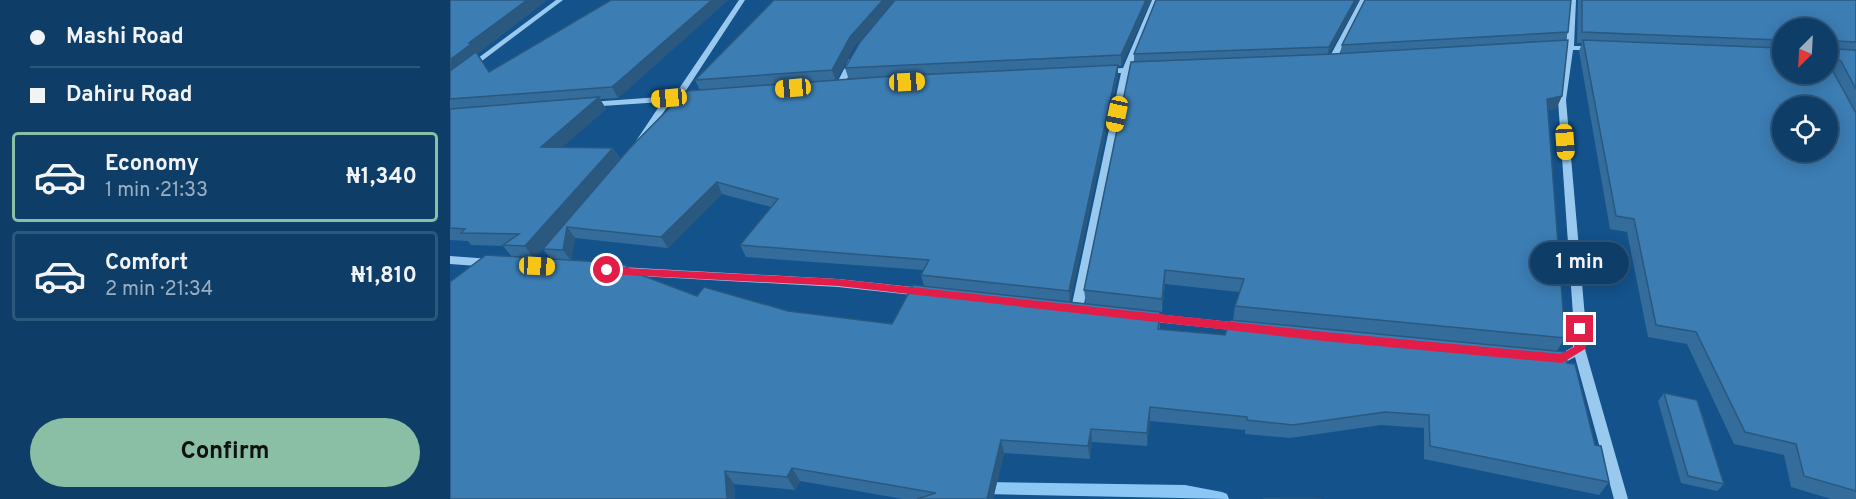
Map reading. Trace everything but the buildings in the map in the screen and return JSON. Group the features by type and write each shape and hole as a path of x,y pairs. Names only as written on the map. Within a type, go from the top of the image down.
{"street":[{"path":"450,83 560,0"},
{"path":"636,146 742,0"},
{"path":"1077,309 1126,70 1155,0"},
{"path":"1343,61 1328,62 1363,0"},
{"path":"1574,0 1562,100 1580,329 1579,349 1621,499"},
{"path":"1546,49 1606,48"},
{"path":"840,85 858,51"},
{"path":"1092,72 1148,69"},
{"path":"828,86 851,84"},
{"path":"577,106 700,96"},
{"path":"450,260 504,264"},
{"path":"607,270 838,283 934,293"},
{"path":"1136,316 1254,329"},
{"path":"1539,356 1562,359 1579,349"}],"waterway":[{"path":"984,488 1185,491 1222,499"}],"route":[{"path":"607,270 838,283 1324,337 1562,359 1579,349 1580,329"}]}
